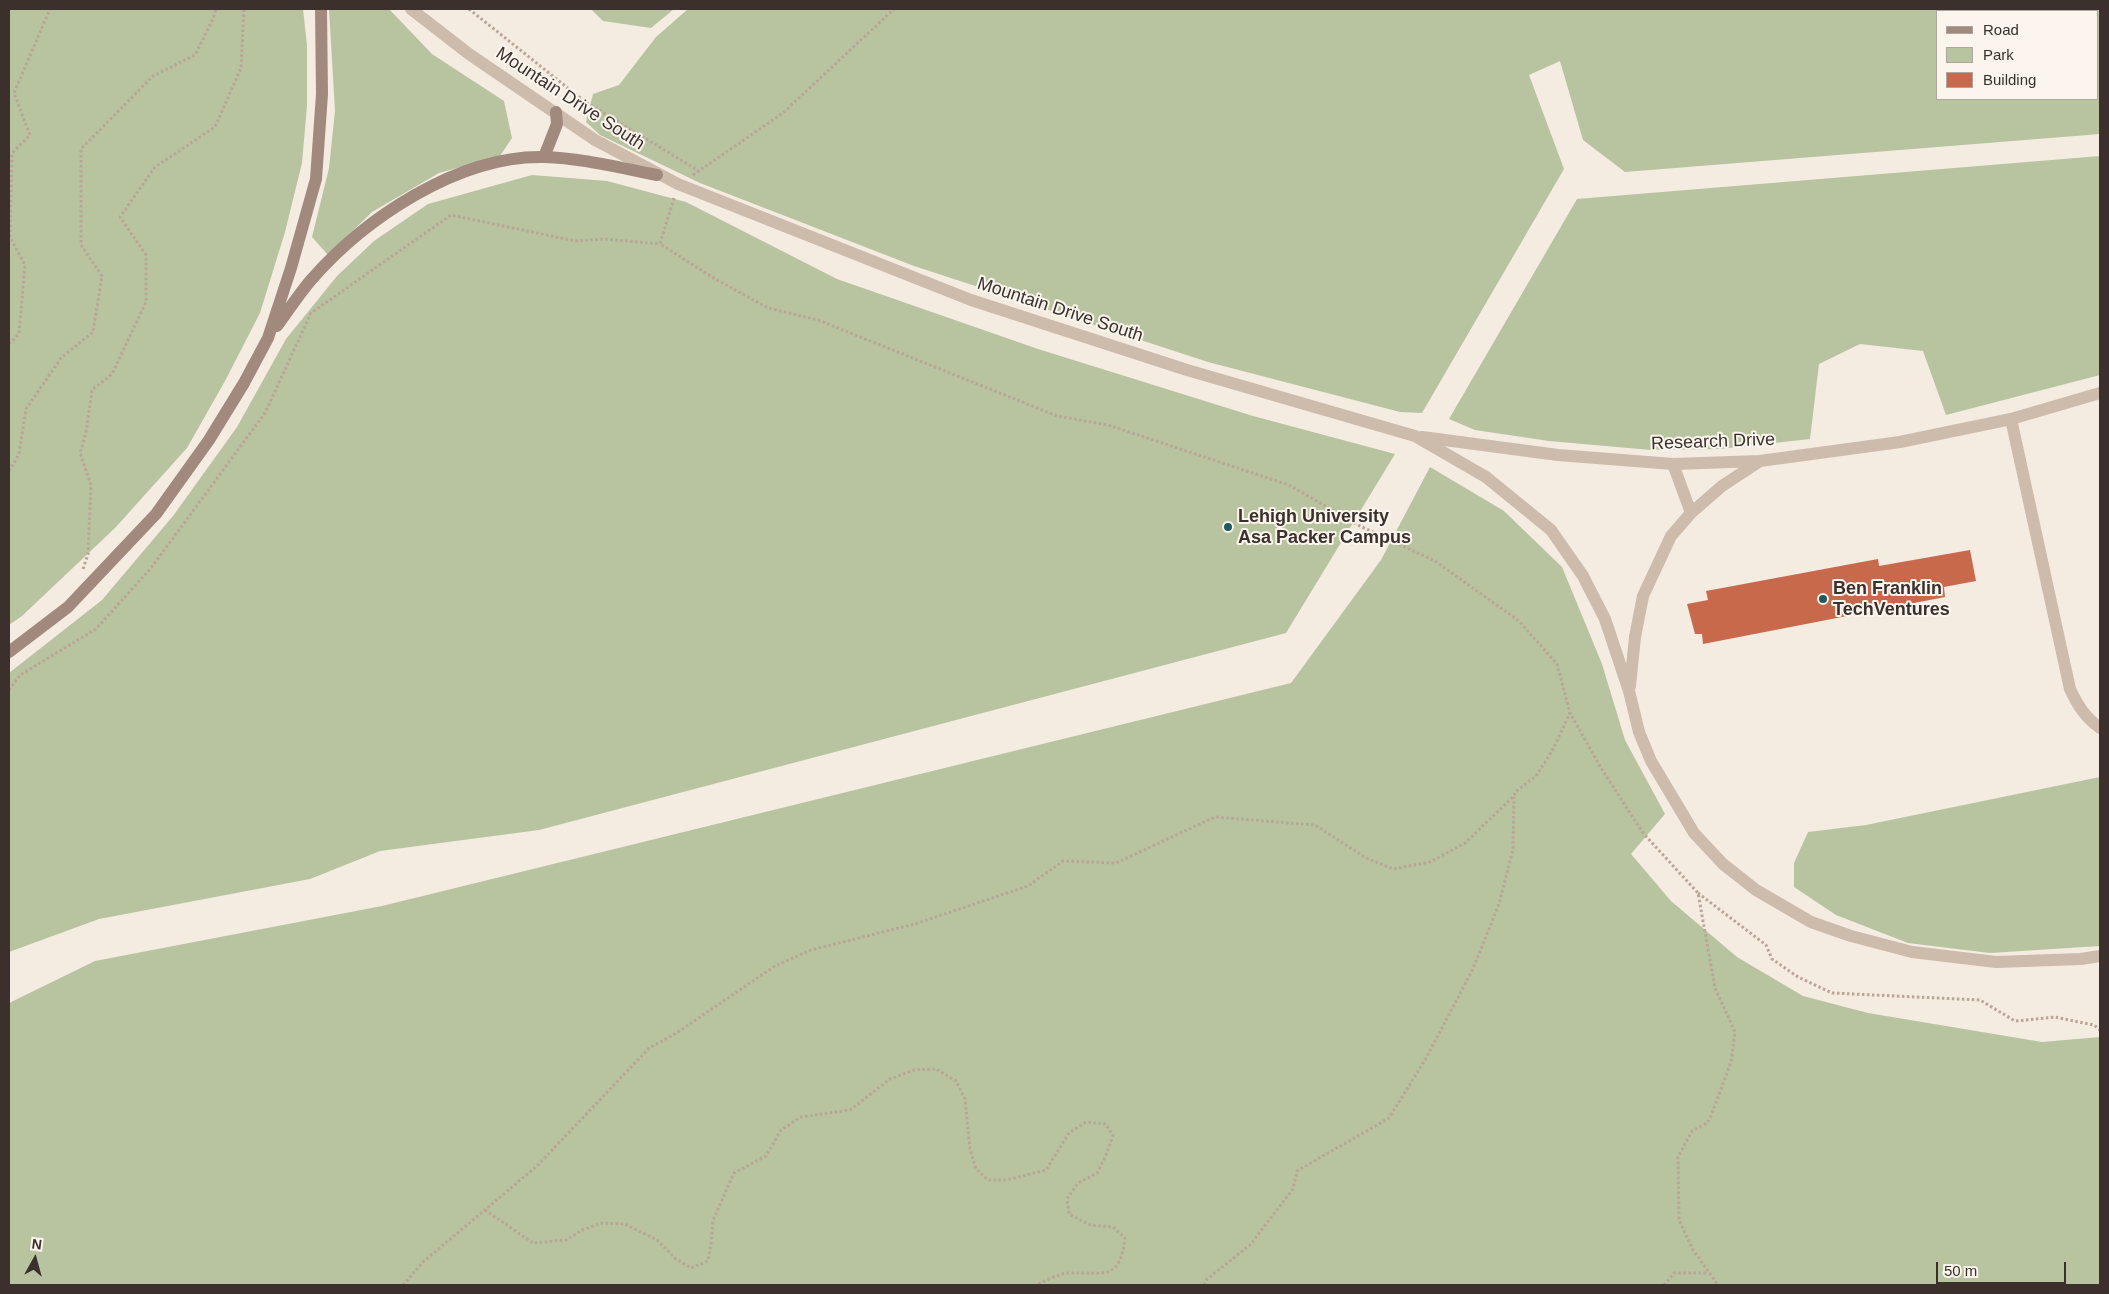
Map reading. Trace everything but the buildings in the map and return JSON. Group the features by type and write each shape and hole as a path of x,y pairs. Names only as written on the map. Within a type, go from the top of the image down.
{"street":[{"path":"9,652 68,607 156,514 209,440 244,383 268,338 283,297 316,179 322,94 321,9"},
{"name":"Mountain Drive South","path":"411,9 469,54 596,140 678,184 971,300 1187,370 1415,436 1486,477 1551,530 1583,576 1605,619 1629,691 1639,732 1651,761 1694,833 1723,864 1756,890 1811,922 1851,936 1912,952 1996,962 2081,959 2100,956"},
{"path":"544,157 557,124 556,112"},
{"path":"268,338 311,280 340,250 383,215 424,191 464,172 519,158 544,157 580,160 657,174"},
{"name":"Research Drive","path":"1415,436 1558,454 1674,464 1760,460 1900,442 2011,419 2100,393"},
{"path":"2011,419 2070,690 2086,718 2100,728"},
{"name":"Mountain Drive South","path":"1629,691 1635,637 1643,596 1671,536 1691,513 1722,486 1760,460"},
{"path":"1674,464 1691,513"}],"path":[{"path":"9,344 19,334 25,265 10,236 12,154 30,135 14,93 50,9"},
{"path":"9,471 19,454 26,409 61,358 93,332 102,276 81,245 81,148 153,76 195,55 216,9"},
{"path":"82,572 88,554 91,485 80,454 86,433 92,390 112,374 146,302 146,255 120,217 155,167 215,127 241,68 244,9"},
{"path":"469,9 584,101 699,171"},
{"path":"660,244 678,184 783,113 894,9"},
{"path":"9,690 20,675 96,629 151,568 265,413 311,313 451,214 575,241 606,239 660,244 717,280 768,308 818,320 1057,416 1108,424 1289,484 1360,526 1435,561 1519,621 1557,664 1570,713 1601,768 1643,833 1698,893 1766,945 1772,959 1798,977 1832,993 1980,1000 2015,1021 2055,1016 2094,1025 2100,1030"},
{"path":"403,1285 423,1262 537,1166 649,1048 675,1034 775,966 811,950 915,924 1028,886 1063,861 1116,863 1215,817 1315,825 1366,858 1393,869 1430,862 1465,843 1514,796 1515,792 1536,776 1552,751 1570,713"},
{"path":"1204,1285 1207,1279 1250,1244 1293,1189 1298,1171 1389,1118 1425,1060 1472,971 1498,904 1513,848 1514,796"},
{"path":"1698,893 1716,988 1735,1032 1730,1062 1711,1116 1707,1123 1692,1131 1678,1157 1679,1220 1693,1250 1718,1285"},
{"path":"485,1210 533,1243 566,1240 582,1230 602,1223 625,1224 657,1240 676,1259 692,1268 708,1261 712,1244 713,1220 734,1173 766,1156 781,1130 801,1117 850,1110 890,1079 914,1070 936,1070 956,1081 965,1099 970,1150 976,1169 988,1180 1007,1180 1046,1170 1069,1133 1086,1122 1106,1124 1112,1136 1106,1155 1097,1172 1078,1183 1067,1199 1069,1214 1090,1225 1113,1227 1125,1238 1122,1257 1111,1271 1096,1275 1067,1273 1036,1285"},
{"path":"1664,1285 1674,1273 1709,1273"}],"green space":[{"path":"9,9 303,9 307,45 307,106 302,163 285,232 260,313 225,381 187,448 115,528 22,616 9,625"},
{"path":"329,9 389,9 432,54 504,101 512,138 500,156 439,173 372,212 328,255 312,237 329,168 335,111"},
{"path":"591,9 674,9 651,28 603,21"},
{"path":"688,9 2100,9 2100,134 1625,172 1583,140 1560,61 1529,75 1564,169 1422,413 1400,412 1208,362 914,266 700,183 600,135 586,122 593,94 619,85 656,37"},
{"path":"2100,156 2100,375 1946,415 1923,351 1860,344 1819,364 1810,439 1720,449 1651,450 1549,441 1475,430 1449,419 1577,199"},
{"path":"532,175 607,181 686,202 837,279 1038,349 1253,416 1395,454 1286,633 539,830 380,851 310,879 99,919 9,952 9,673 102,600 173,516 237,427 286,339 337,276 374,241 428,204"},
{"path":"1430,467 1504,511 1562,567 1602,664 1625,740 1665,814 1631,854 1671,901 1737,957 1803,996 1868,1013 2042,1042 2100,1037 2100,1285 9,1285 9,1003 95,961 382,906 1291,683 1381,560"},
{"path":"2100,777 2100,946 1990,953 1908,943 1836,915 1794,887 1794,863 1808,832 1866,825"}],"place":[{"name":"Lehigh University Asa Packer Campus","path":"1228,527"},
{"name":"Ben Franklin TechVentures","path":"1823,599"}]}
